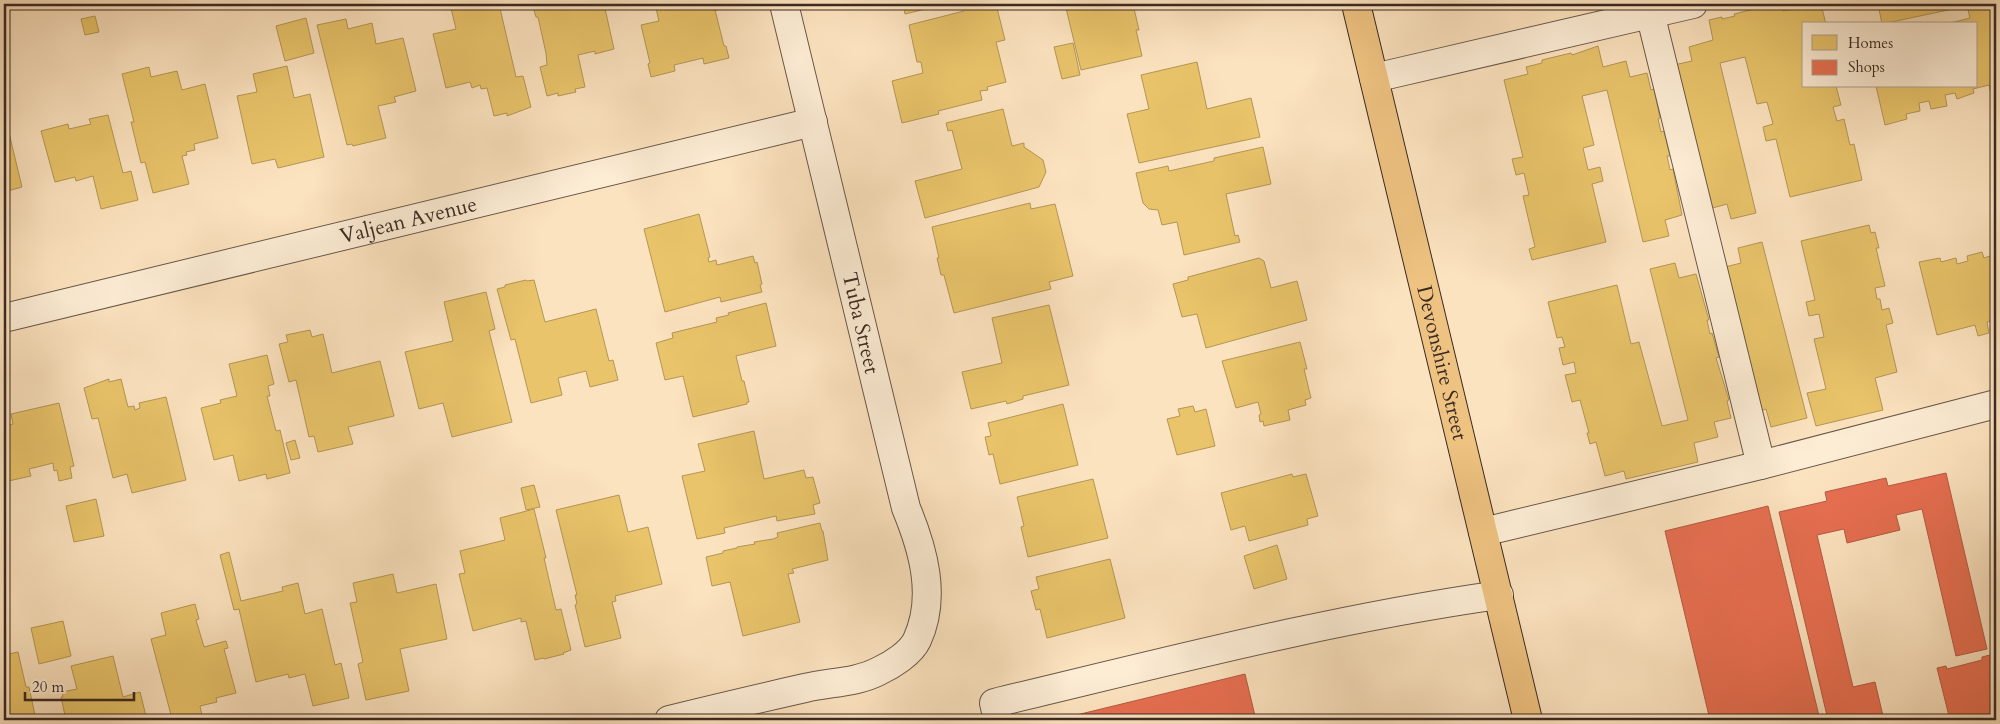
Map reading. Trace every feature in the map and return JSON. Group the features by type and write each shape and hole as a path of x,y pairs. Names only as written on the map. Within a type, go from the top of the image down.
{"main road":[{"name":"Devonshire Street","path":"1356,4 1483,532 1500,595 1528,720"}],"street":[{"name":"Tuba Street","path":"669,720 808,687 847,682 879,671 900,658 916,642 925,615 927,579 918,537 906,508 784,4"},
{"path":"1374,78 1692,4"},
{"path":"1650,13 1761,465"},
{"name":"Valjean Avenue","path":"4,318 813,122"},
{"path":"1483,532 1761,465 1996,404"},
{"path":"998,720 994,703 1273,636 1370,618 1419,606 1500,595"}],"building: Homes":[{"path":"450,4 499,4 516,77 523,76 531,107 507,116 507,113 494,116 487,88 481,89 480,85 472,88 470,82 446,88 433,34 456,29"},
{"path":"547,4 604,4 614,49 595,54 595,51 578,55 585,87 575,89 576,92 558,96 558,93 547,96 540,67 547,65 546,53 538,17 536,17 533,7"},
{"path":"655,4 716,4 718,10 715,10 729,58 704,64 703,58 674,65 675,71 651,77 648,64 650,63 641,25 659,21"},
{"path":"903,4 947,4 905,14"},
{"path":"986,4 996,4 1005,40 996,42 1006,82 987,87 988,90 980,91 982,100 938,111 939,114 902,123 892,81 923,73 921,62 917,62 909,25"},
{"path":"1065,4 1133,4 1142,56 1081,70"},
{"path":"1781,4 1783,11 1821,4 1826,22 1802,22 1802,88 1837,88 1841,105 1833,107 1837,121 1844,119 1850,145 1854,144 1862,180 1790,197 1776,139 1766,141 1763,127 1773,124 1767,102 1757,104 1745,57 1720,63 1756,213 1731,219 1727,204 1709,209 1674,65 1692,61 1689,47 1713,40 1709,20 1735,16 1734,14 1766,6 1766,8"},
{"path":"1878,4 1996,4 1996,118 1989,85 1978,88 1978,22 1954,22 1970,18 1967,6 1891,22 1882,22"},
{"path":"95,16 99,32 85,35 81,19"},
{"path":"306,18 314,53 285,61 276,26"},
{"path":"346,19 348,29 372,23 376,44 403,38 416,91 394,97 396,102 378,106 386,138 353,146 352,144 347,145 317,25"},
{"path":"1073,43 1080,75 1062,79 1054,47"},
{"path":"1598,46 1603,67 1626,61 1630,77 1647,73 1651,90 1654,89 1660,118 1658,119 1661,132 1664,131 1670,156 1667,156 1670,170 1673,169 1682,215 1665,220 1669,236 1643,242 1607,90 1582,96 1594,145 1583,148 1588,170 1600,167 1603,181 1592,184 1606,242 1532,260 1529,249 1535,247 1523,196 1529,195 1524,173 1516,175 1512,159 1523,157 1504,80 1528,74 1526,67 1542,63 1542,60 1571,53 1572,55"},
{"path":"1197,62 1207,109 1251,98 1260,137 1139,163 1127,114 1149,109 1141,75"},
{"path":"287,66 294,98 310,94 324,157 278,168 275,159 252,164 237,96 257,92 253,74"},
{"path":"149,67 151,77 177,71 182,90 205,84 218,138 194,144 195,150 186,152 187,155 182,156 189,184 153,193 145,162 141,163 131,122 134,122 122,74"},
{"path":"1876,88 1977,88 1973,89 1974,93 1957,99 1955,93 1945,95 1947,106 1931,109 1929,101 1919,103 1920,111 1906,114 1907,119 1885,125"},
{"path":"1003,109 1012,146 1024,143 1024,147 1043,160 1046,172 1039,187 925,218 915,181 962,169 952,130 948,131 946,123"},
{"path":"108,115 123,173 131,171 138,200 101,209 93,176 76,181 75,177 55,182 41,131 68,124 69,129 91,124 89,119"},
{"path":"9,133 22,187 4,192 4,135"},
{"path":"1263,147 1271,184 1226,194 1235,236 1238,235 1240,242 1184,255 1177,222 1162,225 1158,210 1149,209 1143,203 1136,173 1168,166 1169,171"},
{"path":"1030,203 1031,209 1055,204 1073,276 1049,282 1051,289 954,313 944,275 941,275 932,227"},
{"path":"699,214 710,257 708,258 709,262 716,260 717,265 753,256 755,263 757,262 762,292 721,302 720,297 665,312 644,229"},
{"path":"1869,225 1871,233 1875,232 1879,248 1876,248 1885,286 1875,288 1877,299 1880,299 1882,310 1889,308 1893,323 1886,325 1897,372 1875,378 1883,410 1816,426 1807,393 1826,389 1814,339 1824,337 1819,314 1809,316 1806,302 1815,300 1801,241"},
{"path":"1762,242 1807,418 1771,427 1766,409 1761,411 1725,267 1741,263 1738,248"},
{"path":"1982,252 1984,258 1996,254 1996,320 1987,322 1989,333 1978,336 1975,325 1937,335 1919,262 1940,258 1941,262 1956,258 1957,264 1968,261 1967,256"},
{"path":"1259,258 1264,261 1271,288 1297,281 1307,320 1206,348 1197,314 1182,317 1173,284 1188,280 1188,277"},
{"path":"1675,263 1679,278 1696,274 1709,320 1707,320 1710,334 1712,333 1719,357 1716,358 1729,400 1727,401 1731,418 1714,422 1718,437 1694,443 1698,462 1626,479 1624,471 1605,476 1596,442 1590,444 1580,400 1572,402 1565,375 1576,373 1574,362 1563,365 1559,348 1565,347 1562,337 1557,338 1548,302 1617,285 1631,344 1639,342 1662,426 1688,420 1650,269"},
{"path":"526,280 534,280 545,322 596,309 609,361 613,360 618,380 590,387 586,371 558,378 562,395 531,403 515,339 511,340 497,289"},
{"path":"486,292 495,329 489,331 512,422 452,437 443,403 419,409 405,352 453,341 444,302"},
{"path":"766,303 776,346 736,356 749,402 693,417 683,376 665,380 656,343 673,338 672,333 717,322 716,318 729,315 728,313"},
{"path":"1049,305 1069,385 1023,396 1023,399 1007,404 1006,401 971,409 962,372 1002,363 992,318"},
{"path":"310,330 312,337 323,334 332,373 380,361 394,416 348,427 353,444 318,452 314,436 309,437 296,380 289,382 279,344 288,342 286,335"},
{"path":"1300,342 1307,369 1304,369 1311,398 1305,400 1306,405 1288,410 1290,420 1264,426 1263,421 1260,422 1259,415 1261,414 1258,402 1236,408 1222,361"},
{"path":"267,355 274,384 268,386 270,396 267,396 276,431 280,430 290,473 267,479 266,474 239,481 233,455 214,460 201,408 221,403 220,400 237,396 229,364"},
{"path":"109,379 109,382 121,379 128,407 134,406 135,410 140,408 139,403 166,397 186,480 132,493 127,474 113,478 98,418 92,419 84,388"},
{"path":"59,403 74,466 70,467 72,478 59,481 57,470 54,471 53,463 29,469 31,476 4,482 4,426 13,424 11,414"},
{"path":"1063,404 1078,465 1000,484 993,454 989,455 985,437 991,436 988,423"},
{"path":"1193,406 1195,412 1206,409 1215,446 1177,455 1167,419 1180,416 1178,409"},
{"path":"754,431 764,479 804,470 806,478 813,477 820,503 813,505 815,514 777,521 776,516 724,528 725,533 697,539 682,476 705,471 698,444"},
{"path":"295,440 300,458 291,460 286,443"},
{"path":"1292,474 1293,477 1306,474 1318,516 1307,519 1308,525 1249,541 1245,526 1231,530 1221,493"},
{"path":"1093,479 1108,538 1028,557 1021,527 1024,526 1017,497"},
{"path":"534,485 540,507 526,510 521,488"},
{"path":"619,495 628,532 648,527 662,584 615,596 616,601 612,602 621,638 585,647 575,605 577,604 575,595 577,595 556,510"},
{"path":"96,499 104,536 74,542 66,506"},
{"path":"534,509 556,610 561,609 571,650 564,654 535,660 526,621 521,622 521,618 473,631 459,574 465,573 460,551 505,540 500,518"},
{"path":"820,523 828,560 792,569 794,573 788,574 800,622 743,636 730,582 712,586 706,557 737,547 755,544 754,542 773,539 778,537 777,533"},
{"path":"1277,545 1287,579 1254,589 1244,556"},
{"path":"229,552 241,601 283,591 282,587 298,583 305,614 322,609 335,665 341,663 349,698 313,706 305,674 289,678 288,674 256,682 239,609 234,610 220,555"},
{"path":"1110,559 1125,618 1047,638 1040,609 1036,610 1031,591 1039,589 1036,577"},
{"path":"393,574 397,593 436,584 447,639 400,649 409,691 366,700 358,664 363,662 350,603 357,602 353,583"},
{"path":"195,604 199,619 196,620 204,647 226,641 228,648 224,649 236,693 216,698 217,702 200,706 203,720 163,720 163,717 171,715 151,639 166,635 161,613"},
{"path":"63,621 71,656 39,664 31,628"},
{"path":"18,652 26,687 29,687 36,720 4,720 4,655"},
{"path":"113,656 123,697 140,692 147,720 66,720 61,697 63,697 62,692 77,689 71,666"}],"building: Shops":[{"path":"1946,473 1987,649 1956,656 1922,509 1896,515 1900,530 1847,543 1844,529 1817,535 1853,687 1875,682 1884,720 1828,720 1779,512 1827,501 1825,492 1886,478 1888,486"},
{"path":"1768,506 1820,720 1710,720 1665,531"},
{"path":"1990,655 1996,682 1996,720 1950,720 1937,668 1946,666 1947,669 1982,660 1982,657"},
{"path":"1245,674 1256,720 1056,720"}]}
